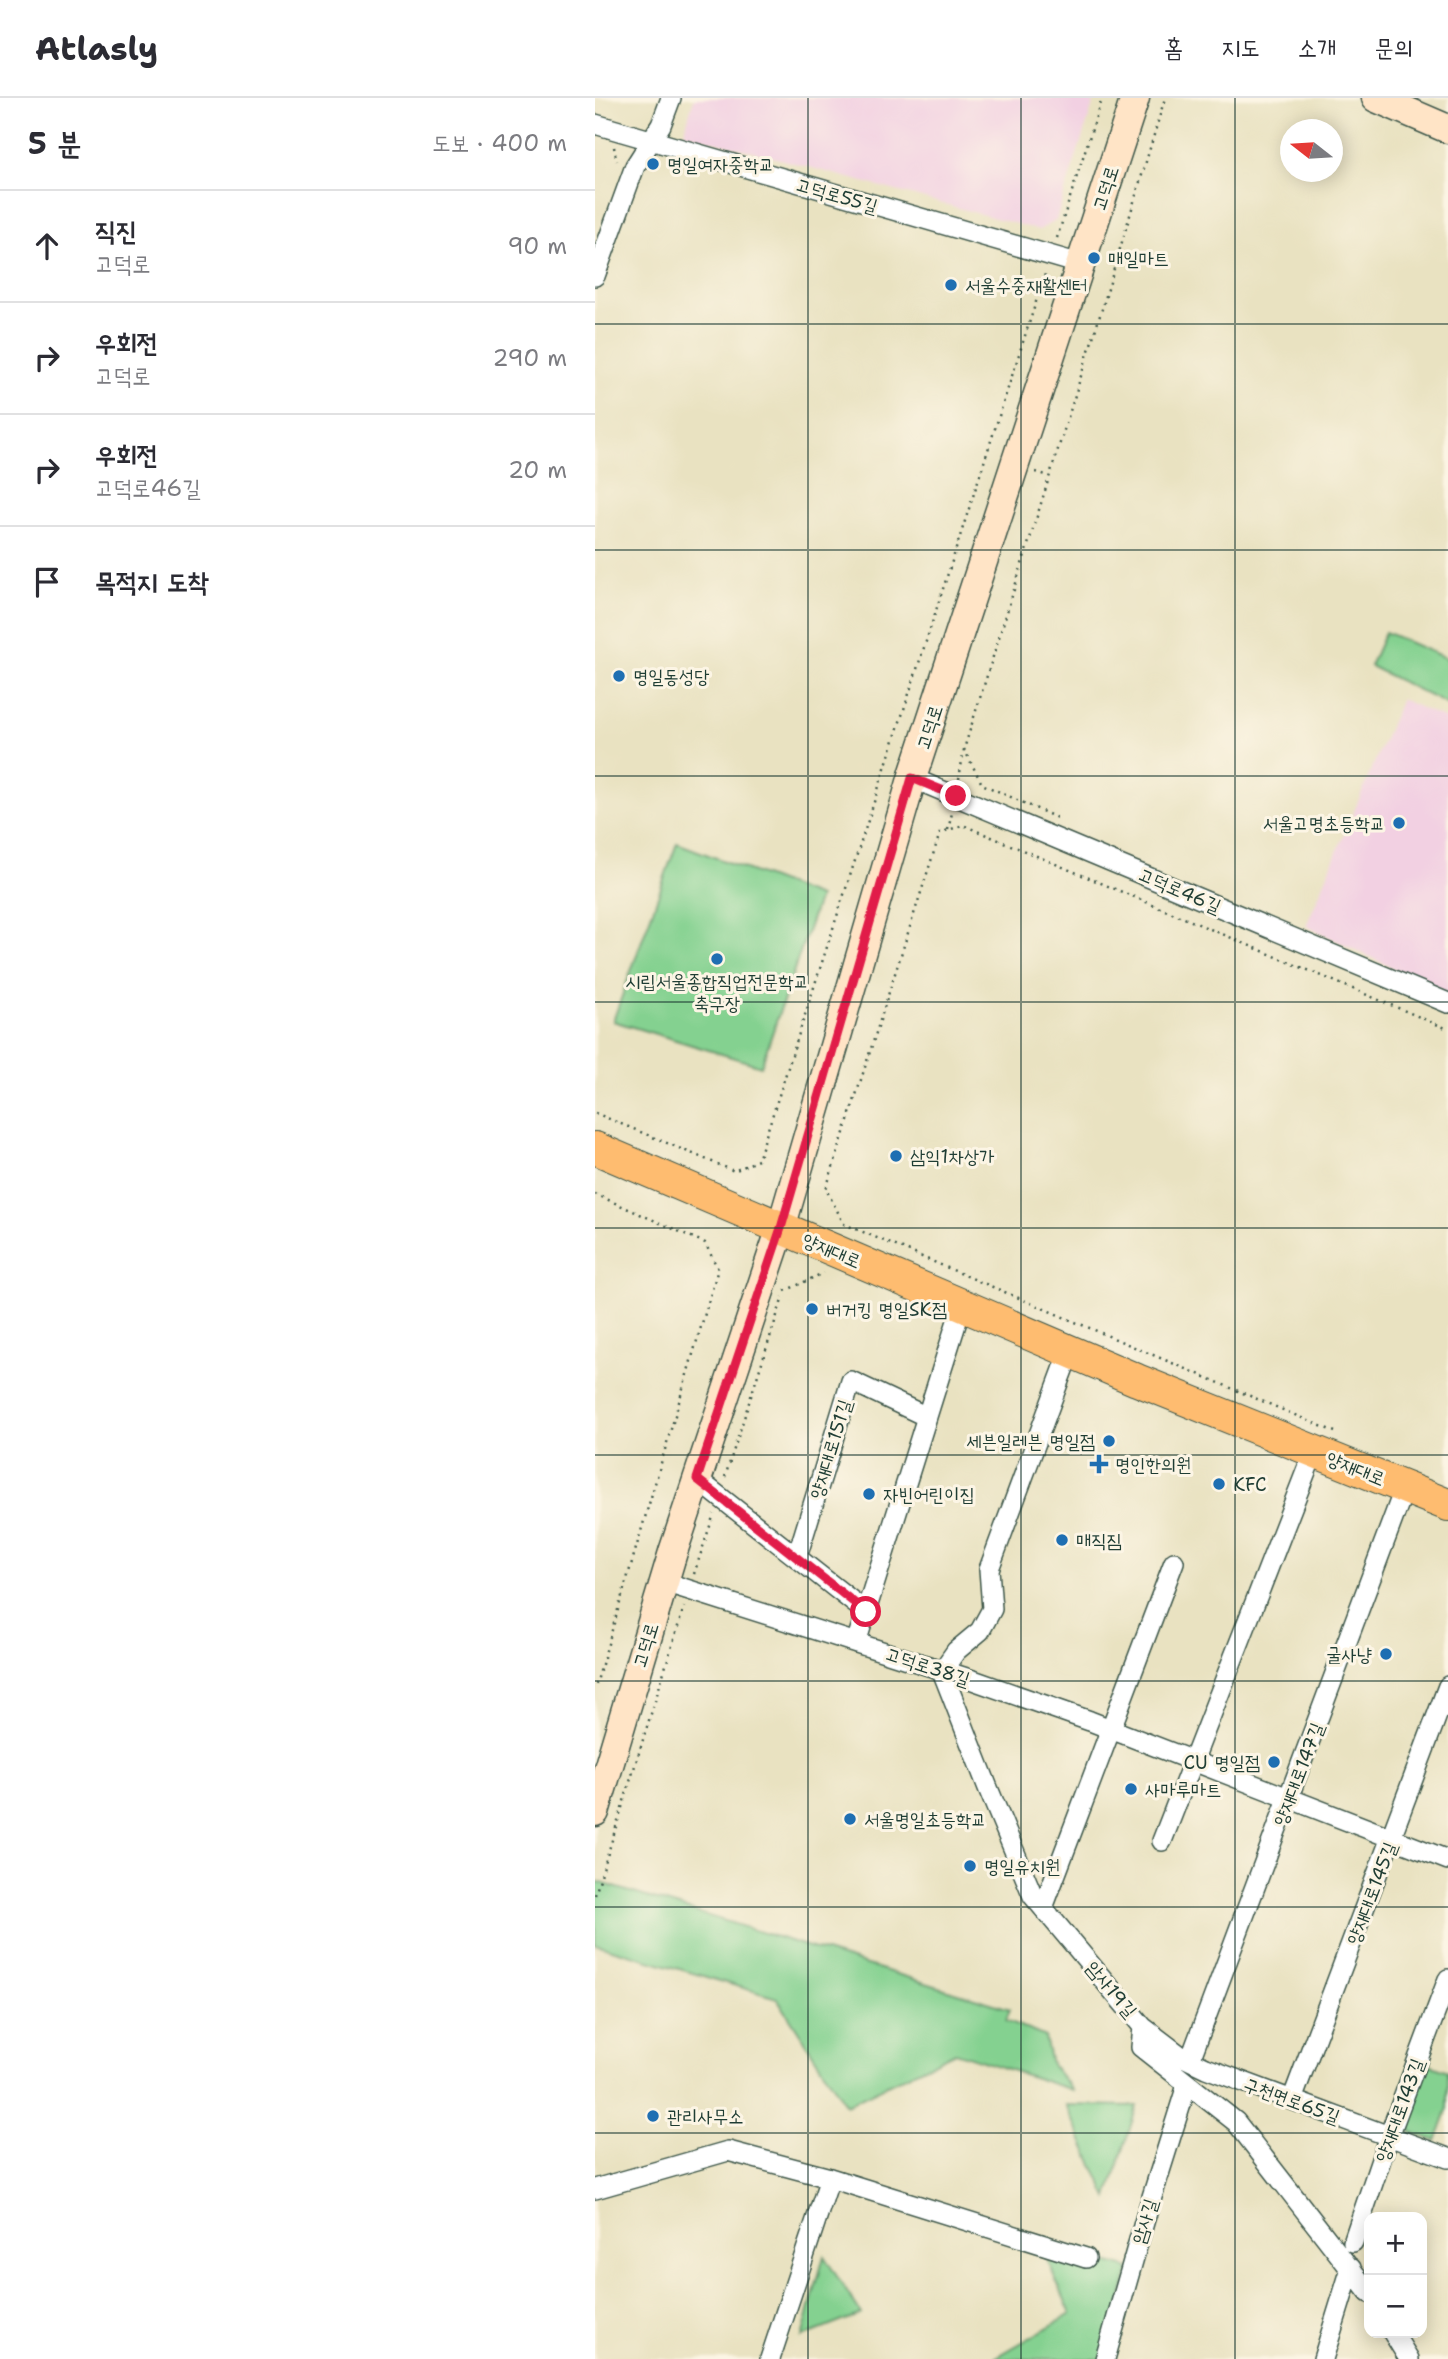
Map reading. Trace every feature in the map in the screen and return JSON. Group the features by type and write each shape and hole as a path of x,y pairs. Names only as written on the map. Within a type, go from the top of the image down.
{"main road":[{"name":"고덕로","path":"595,1812 664,1582 781,1228 912,778 1135,98"},
{"path":"1376,98 1448,129"},
{"name":"양재대로","path":"595,1148 1070,1351 1326,1442 1405,1488 1448,1505"}],"street":[{"path":"595,276 635,166 661,125 671,98"},
{"name":"고덕로55길","path":"595,124 1080,264"},
{"name":"고덕로46길","path":"912,778 1448,1003"},
{"path":"856,1643 962,1305"},
{"path":"942,1671 956,1651 980,1630 992,1609 989,1569 1070,1351"},
{"name":"양재대로151길","path":"797,1558 851,1381 927,1417"},
{"path":"1163,1841 1193,1761 1326,1442"},
{"path":"697,1479 866,1612"},
{"name":"양재대로147길","path":"1190,2060 1405,1488"},
{"path":"1043,1908 1174,1562"},
{"name":"고덕로38길","path":"664,1582 942,1671 1111,1729 1448,1860"},
{"name":"암사19길","path":"942,1671 1033,1896 1143,2027 1141,2047 1235,2122 1364,2286"},
{"name":"양재대로145길","path":"1292,2100 1448,1686"},
{"name":"양재대로143길","path":"1353,2242 1389,2136 1448,1979"},
{"name":"구천면로65길","path":"1143,2027 1190,2060 1448,2158"},
{"name":"암사길","path":"1105,2359 1187,2085"},
{"path":"595,2189 728,2151 830,2178 1086,2258"},
{"path":"770,2359 830,2178"},
{"path":"1323,2359 1351,2268"},
{"path":"1396,2338 1409,2359"}],"path":[{"path":"595,1113 734,1171 758,1160 1102,98"},
{"path":"982,784 964,748 1102,309 1165,98"},
{"path":"612,141 618,162"},
{"path":"1326,1442 844,1224 826,1189 940,833 963,825 1448,1029"},
{"path":"595,1194 705,1243 718,1269 595,1688"},
{"path":"786,1289 825,1272"}],"shaded area":[{"path":"694,98 1095,98 1056,220 1039,230 684,133"},
{"name":"서울고명초등학교","path":"1401,699 1448,720 1448,995 1306,926"}],"green space":[{"path":"1385,632 1448,659 1448,705 1370,666"},
{"name":"시립서울종합직업전문학교 축구장","path":"677,843 819,897 761,1066 613,1021"},
{"path":"595,1881 1010,2009 1006,2020 1045,2037 1051,2064 1072,2090 955,2052 846,2105 777,1998 595,1944"},
{"path":"1425,2062 1448,2071 1448,2108 1436,2141 1411,2132 1405,2116"},
{"path":"1066,2105 1137,2106 1108,2198"},
{"path":"1040,2243 1130,2269 1104,2359 993,2359 1071,2314"},
{"path":"824,2256 861,2314 802,2337"}],"place":[{"name":"명일여자중학교","path":"653,164"},
{"name":"매일마트","path":"1094,258"},
{"name":"서울수중재활센터","path":"951,285"},
{"name":"명일동성당","path":"619,676"},
{"name":"서울고명초등학교","path":"1399,823"},
{"name":"시립서울종합직업전문학교 축구장","path":"717,959"},
{"name":"삼익1차상가","path":"896,1156"},
{"name":"버거킹 명일SK점","path":"812,1309"},
{"name":"세븐일레븐 명일점","path":"1109,1441"},
{"name":"명인한의원","path":"1099,1464"},
{"name":"KFC","path":"1219,1484"},
{"name":"자빈어린이집","path":"869,1494"},
{"name":"매직짐","path":"1062,1540"},
{"name":"굴사냥","path":"1386,1654"},
{"name":"CU 명일점","path":"1274,1762"},
{"name":"사마루마트","path":"1131,1789"},
{"name":"서울명일초등학교","path":"850,1819"},
{"name":"명일유치원","path":"970,1866"},
{"name":"관리사무소","path":"653,2116"}],"route":[{"path":"866,1612 697,1479 781,1228 912,778 956,796"}]}
